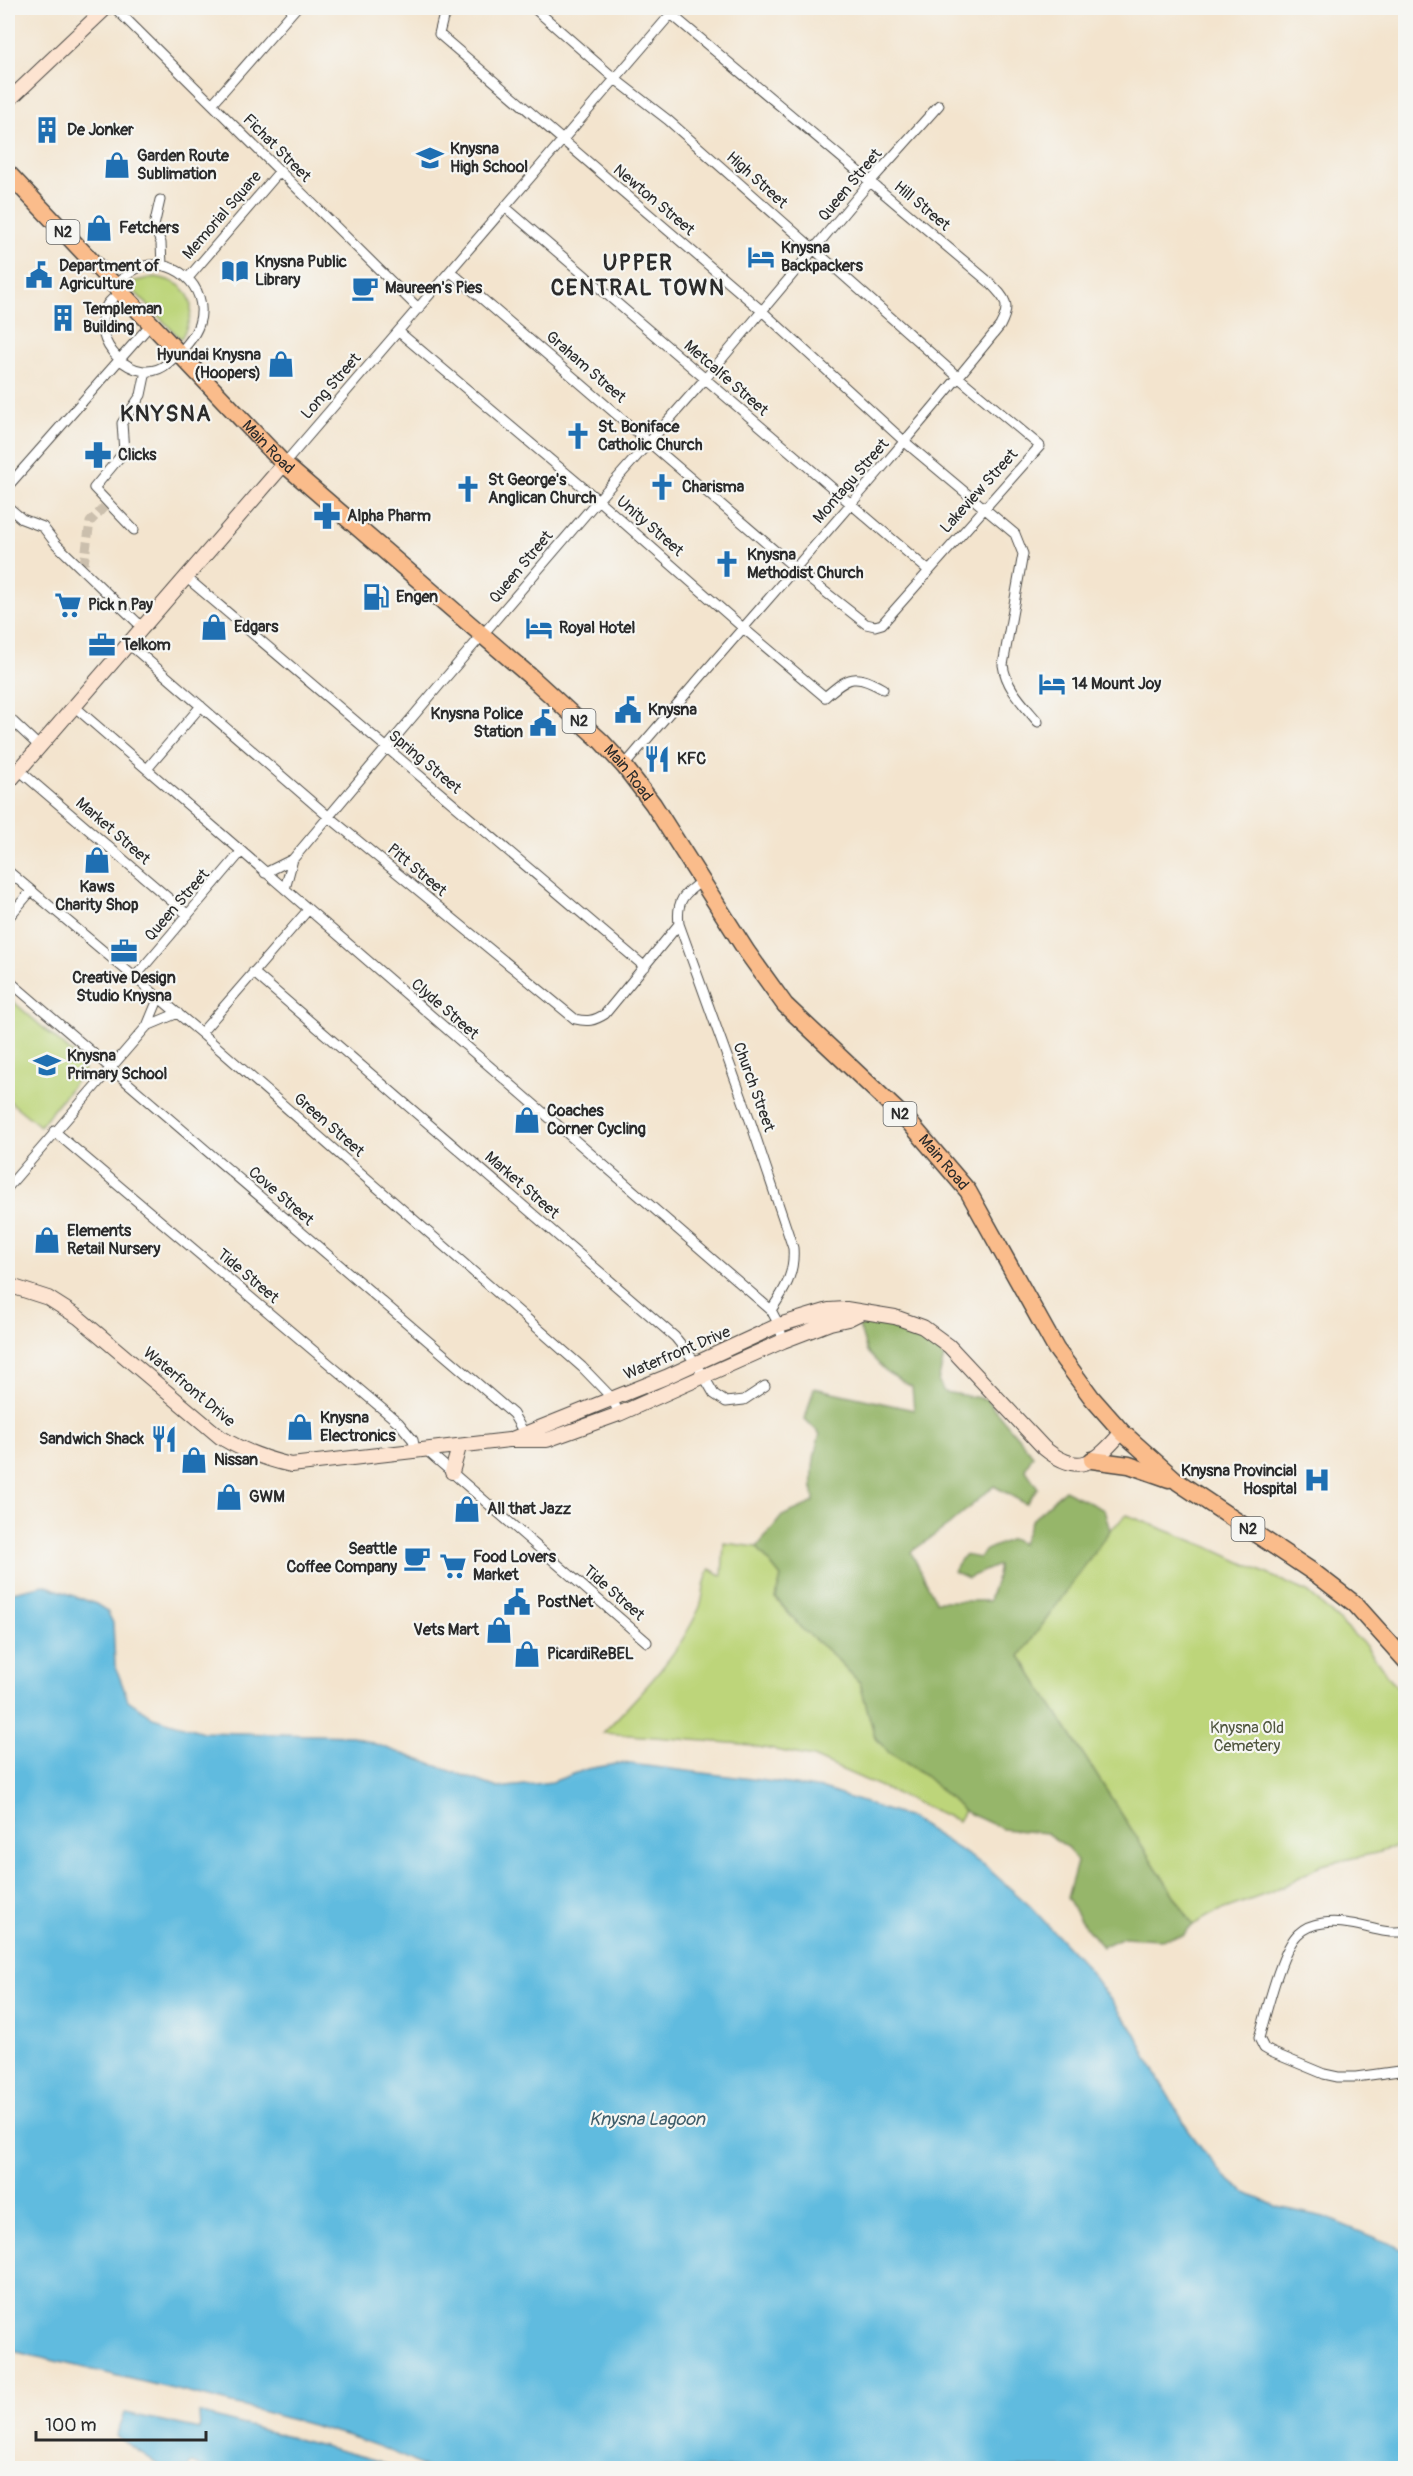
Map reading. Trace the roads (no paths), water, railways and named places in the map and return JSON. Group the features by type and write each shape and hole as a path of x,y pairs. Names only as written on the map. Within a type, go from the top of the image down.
{"highway":[{"name":"Main Road","path":"8,173 284,464 483,635 601,741 624,766 653,804 747,952 785,1005 909,1122 968,1191 1056,1349 1092,1398 1122,1432"},
{"name":"N2","path":"1122,1432 1179,1482 1347,1597 1375,1624 1406,1661"},
{"path":"1092,1460 1129,1465 1179,1482"}],"street":[{"path":"8,101 106,8"},
{"name":"Fichat Street","path":"115,8 419,309"},
{"path":"212,104 296,8"},
{"name":"Newton Street","path":"453,8 443,18 439,34 762,311 905,442 1015,534 1023,554 1003,665 1004,673 1015,694 1038,722"},
{"name":"High Street","path":"534,8 615,79 668,120 958,377"},
{"name":"Long Street","path":"8,783 451,272 615,79 670,10"},
{"name":"Hill Street","path":"670,10 989,282 1006,302 1005,316 1000,326 958,377"},
{"name":"Queen Street","path":"265,873 293,859 598,500 705,380 815,251 870,182 939,105"},
{"name":"Memorial Square","path":"188,278 280,171"},
{"path":"160,200 154,226 161,243 162,265"},
{"name":"Metcalfe Street","path":"505,207 928,570"},
{"name":"Memorial Square","path":"119,359 106,344 101,325 106,305 135,270 148,265 162,265 176,269 188,278 195,288 201,312 193,335 179,353 161,368 146,371"},
{"name":"Graham Street","path":"451,272 795,568 866,624"},
{"path":"8,486 151,324"},
{"name":"Unity Street","path":"399,332 598,500 825,697 839,685 856,678 865,679 883,689"},
{"path":"119,359 129,366 146,371 141,395 122,423 124,452 94,488 107,505 134,530"},
{"name":"Montagu Street","path":"624,766 742,627 905,442 958,377"},
{"name":"Lakeview Street","path":"866,624 875,626 882,624 1040,446 958,377"},
{"path":"8,507 22,519 43,527 56,544 85,569 143,628"},
{"name":"Spring Street","path":"187,578 645,968"},
{"name":"Pitt Street","path":"129,644 329,817 575,1019 584,1022 596,1020 605,1014 679,924"},
{"path":"147,770 201,706"},
{"name":"Clyde Street","path":"75,707 771,1310 779,1325 783,1341"},
{"path":"8,717 39,746"},
{"name":"Market Street","path":"19,770 188,915"},
{"name":"Queen Street","path":"135,977 241,852"},
{"name":"Queen Street","path":"285,889 293,859"},
{"name":"Green Street","path":"8,871 178,1013 582,1367 612,1398 619,1414"},
{"name":"Church Street","path":"702,881 682,897 677,913 679,924 751,1123 793,1248 794,1262 790,1276 784,1291 771,1310"},
{"path":"8,918 31,891"},
{"path":"201,1033 308,910"},
{"name":"Market Street","path":"253,972 675,1337 696,1363 714,1394 726,1402 744,1400 765,1386"},
{"name":"Cove Street","path":"8,980 513,1414 526,1436"},
{"path":"8,1187 147,1026 159,997"},
{"path":"147,1026 178,1013"},
{"name":"Tide Street","path":"54,1131 399,1423 420,1449 452,1472 648,1642"},
{"name":"Waterfront Drive","path":"8,1285 48,1298 78,1317 220,1437 243,1451 291,1465 420,1449 459,1447 526,1436 779,1325 829,1310 846,1309 895,1317 923,1327 949,1346 1044,1448 1068,1464 1086,1463 1092,1460"},
{"name":"Waterfront Drive","path":"526,1436 555,1437 619,1414 783,1341 861,1313"},
{"path":"1092,1460 1122,1432"},
{"path":"452,1472 459,1447"},
{"path":"1406,1931 1397,1933 1371,1930 1336,1922 1306,1928 1297,1935 1285,1957 1259,2038 1264,2048 1271,2052 1324,2074 1356,2077 1406,2070"}],"water":[{"name":"Knysna Lagoon","path":"44,1585 96,1604 107,1611 113,1623 115,1665 128,1700 153,1717 203,1732 353,1736 498,1788 552,1782 587,1769 622,1763 823,1789 910,1818 985,1866 1030,1906 1085,1965 1136,2034 1189,2131 1220,2172 1244,2192 1278,2207 1324,2217 1405,2250 1405,2468 425,2468 371,2443 352,2437 208,2398 8,2350 8,1593"},
{"path":"125,2413 200,2429 199,2413 379,2461 393,2468 208,2468 191,2463 188,2468 161,2468 116,2436"}],"tunnel":[{"path":"84,564 90,522 105,506"}],"place":[{"name":"De Jonker","path":"47,130"},
{"name":"Knysna High School","path":"430,158"},
{"name":"Garden Route Sublimation","path":"117,165"},
{"name":"Fetchers","path":"99,228"},
{"name":"Knysna Backpackers","path":"761,257"},
{"name":"Knysna Public Library","path":"235,271"},
{"name":"Department of Agriculture","path":"39,275"},
{"name":"Maureen's Pies","path":"365,288"},
{"name":"Templeman Building","path":"63,318"},
{"name":"Hyundai Knysna (Hoopers)","path":"281,364"},
{"name":"St. Boniface Catholic Church","path":"578,436"},
{"name":"Clicks","path":"98,455"},
{"name":"Charisma","path":"662,487"},
{"name":"St George's Anglican Church","path":"468,489"},
{"name":"Alpha Pharm","path":"327,516"},
{"name":"Knysna Methodist Church","path":"727,564"},
{"name":"Engen","path":"376,597"},
{"name":"Pick n Pay","path":"68,605"},
{"name":"Edgars","path":"214,627"},
{"name":"Royal Hotel","path":"539,628"},
{"name":"Telkom","path":"102,645"},
{"name":"14 Mount Joy","path":"1052,684"},
{"name":"Knysna","path":"628,710"},
{"name":"Knysna Police Station","path":"543,723"},
{"name":"KFC","path":"657,759"},
{"name":"Kaws Charity Shop","path":"97,860"},
{"name":"Creative Design Studio Knysna","path":"124,951"},
{"name":"Knysna Primary School","path":"47,1065"},
{"name":"Coaches Corner Cycling","path":"527,1120"},
{"name":"Elements Retail Nursery","path":"47,1240"},
{"name":"Knysna Electronics","path":"300,1427"},
{"name":"Sandwich Shack","path":"164,1439"},
{"name":"Nissan","path":"194,1460"},
{"name":"Knysna Provincial Hospital","path":"1317,1480"},
{"name":"GWM","path":"229,1497"},
{"name":"All that Jazz","path":"467,1509"},
{"name":"Seattle Coffee Company","path":"417,1558"},
{"name":"Food Lovers Market","path":"453,1566"},
{"name":"PostNet","path":"517,1602"},
{"name":"Vets Mart","path":"499,1630"},
{"name":"PicardiReBEL","path":"527,1654"}],"district":[{"name":"UPPER CENTRAL TOWN","path":"638,276"},
{"name":"KNYSNA","path":"166,414"}],"park label":[{"name":"Knysna Old Cemetery","path":"1247,1737"}]}
